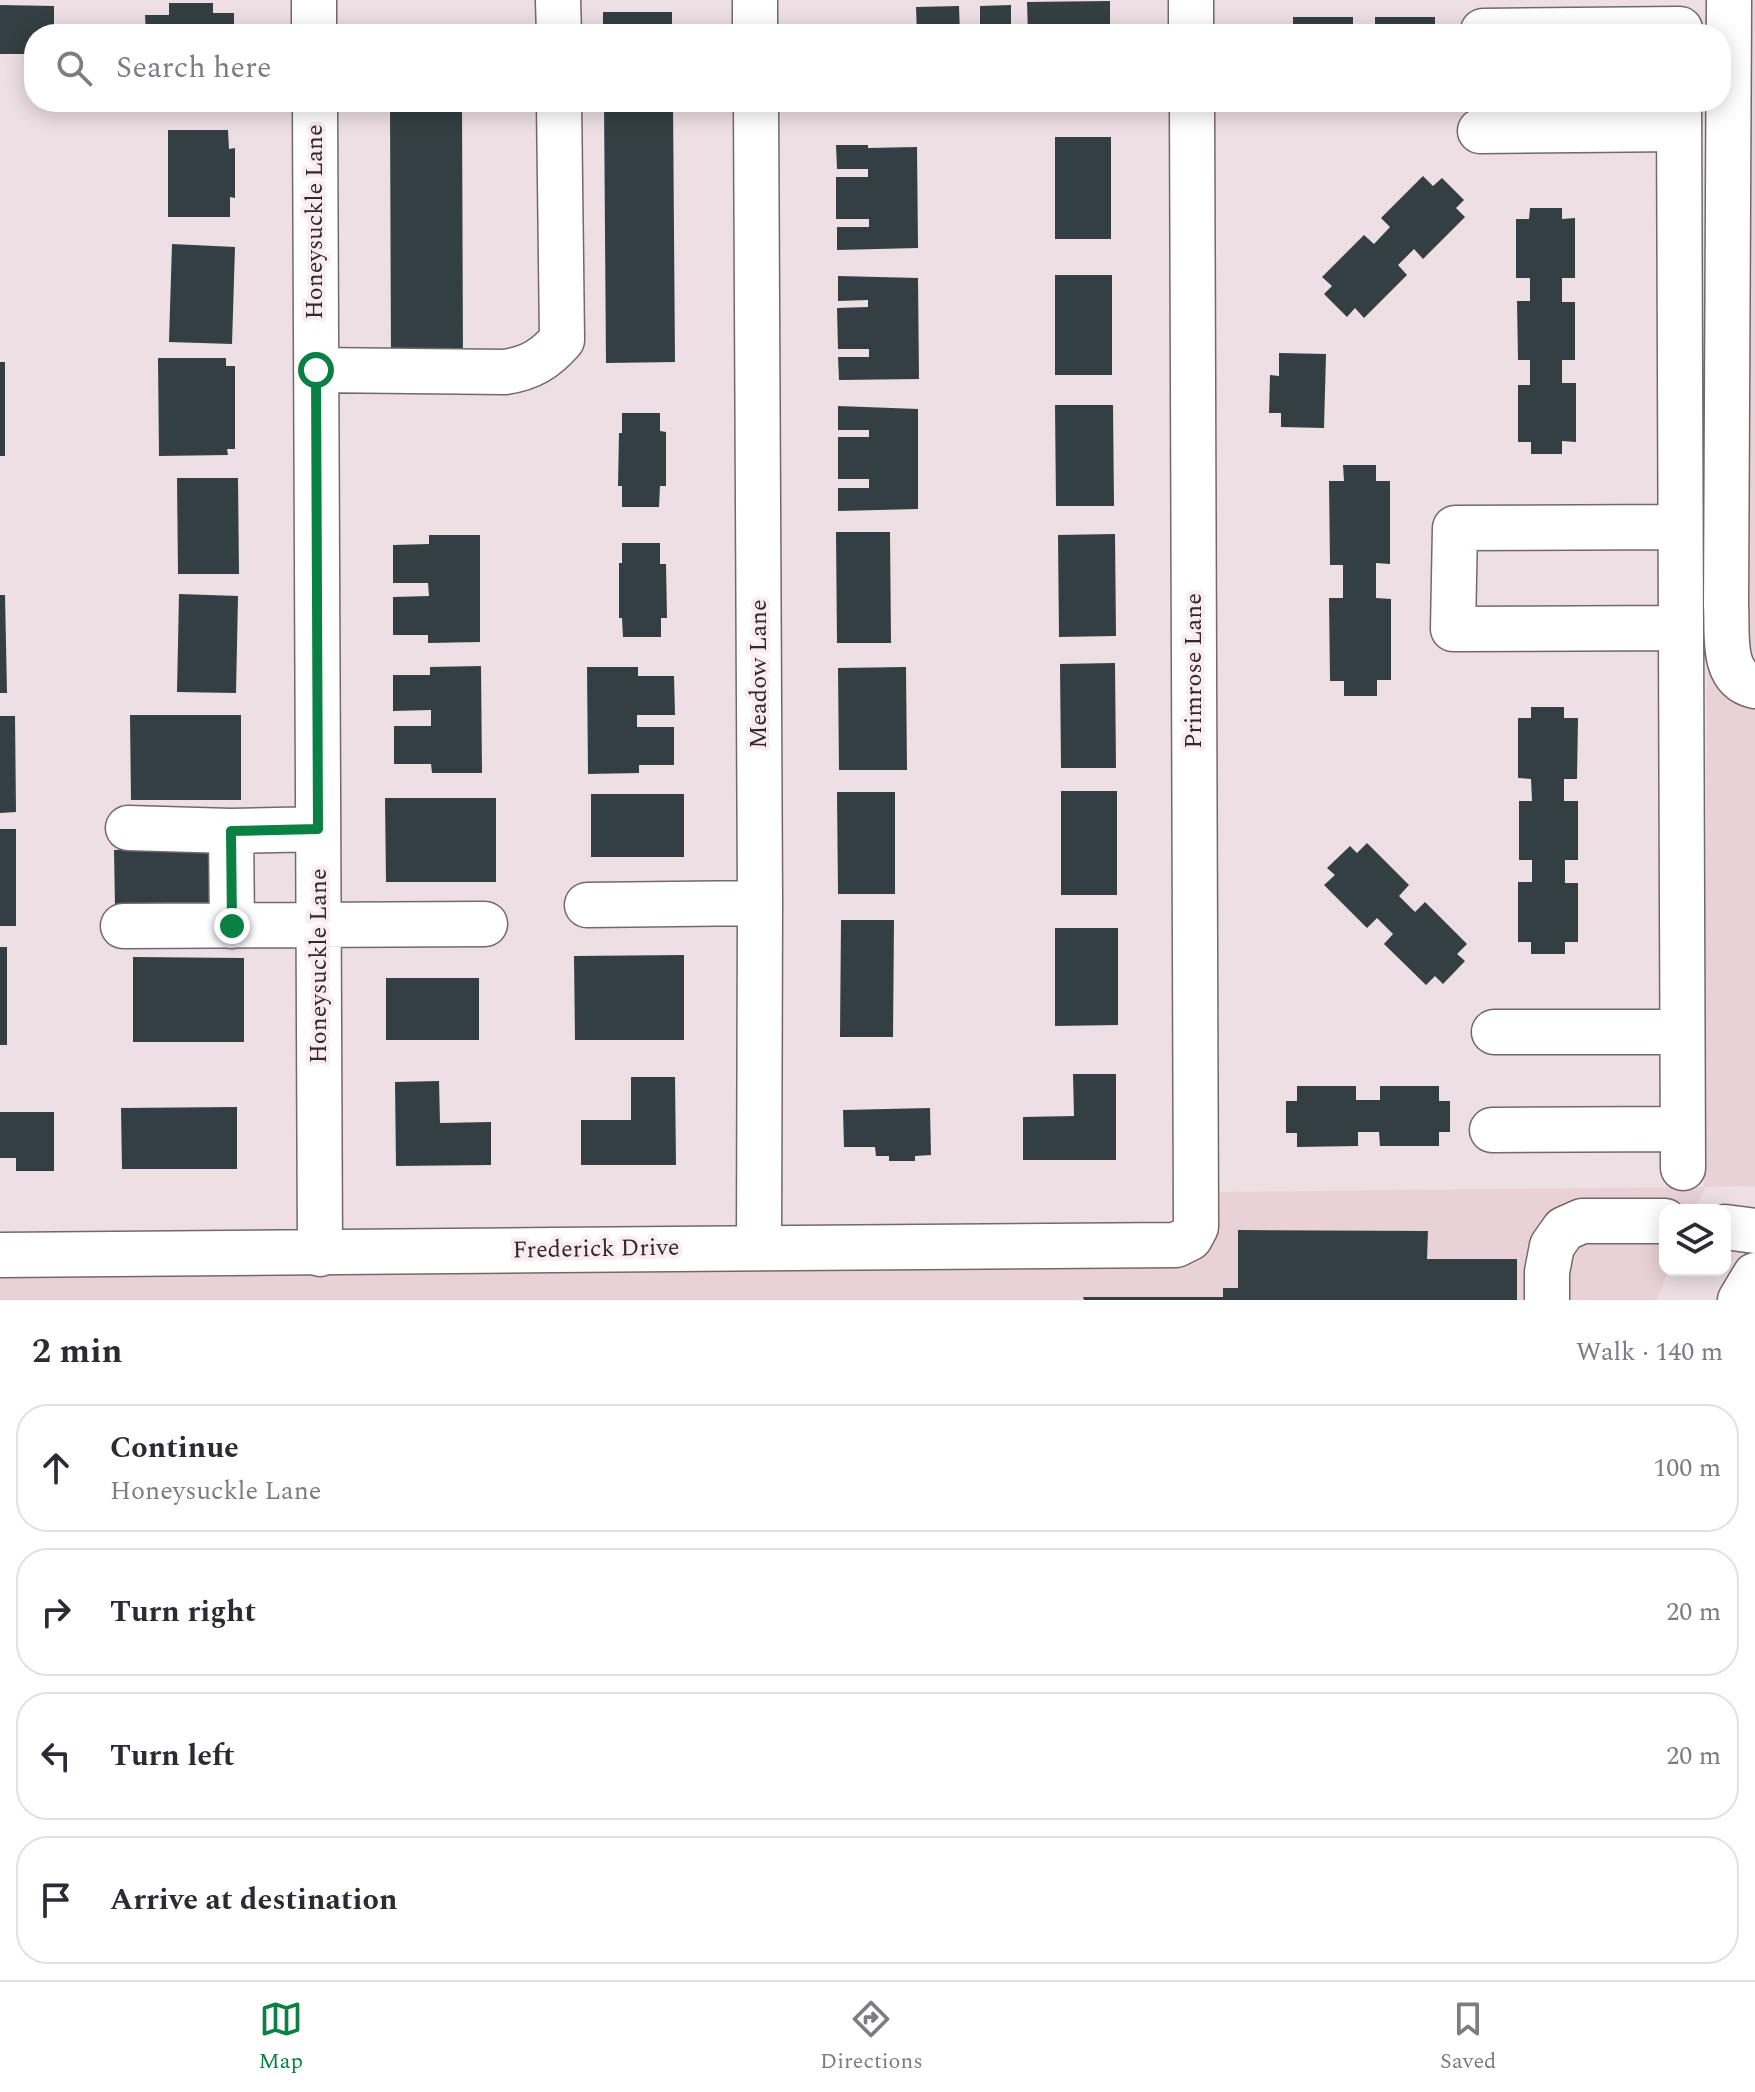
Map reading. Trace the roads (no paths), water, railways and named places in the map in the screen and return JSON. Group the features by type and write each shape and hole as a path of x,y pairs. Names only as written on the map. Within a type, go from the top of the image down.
{"street":[{"path":"314,0 314,24"},
{"path":"558,0 559,24"},
{"path":"755,0 755,24"},
{"path":"1191,0 1191,24"},
{"path":"1729,0 1729,24"},
{"path":"1621,24 1680,21"},
{"name":"Honeysuckle Lane","path":"315,112 320,1254"},
{"path":"316,370 505,372 529,368 549,354 562,340 559,112"},
{"name":"Meadow Lane","path":"756,112 759,1247"},
{"name":"Primrose Lane","path":"1190,1238 1196,1227 1192,112"},
{"path":"1728,112 1726,606 1729,662 1733,673 1741,681 1755,686"},
{"path":"1480,131 1679,116 1682,1149 1492,1130"},
{"path":"1680,527 1455,528 1453,629 1681,628"},
{"path":"128,828 231,831 318,829"},
{"path":"231,831 232,926"},
{"path":"587,905 760,903"},
{"path":"123,926 485,924"},
{"path":"1494,1032 1681,1032"},
{"path":"1547,1300 1547,1272 1552,1246 1564,1229 1582,1221 1659,1220"},
{"path":"1731,1228 1755,1231"},
{"name":"Frederick Drive","path":"0,1255 1176,1245 1190,1238"},
{"path":"1740,1300 1755,1275"}]}
